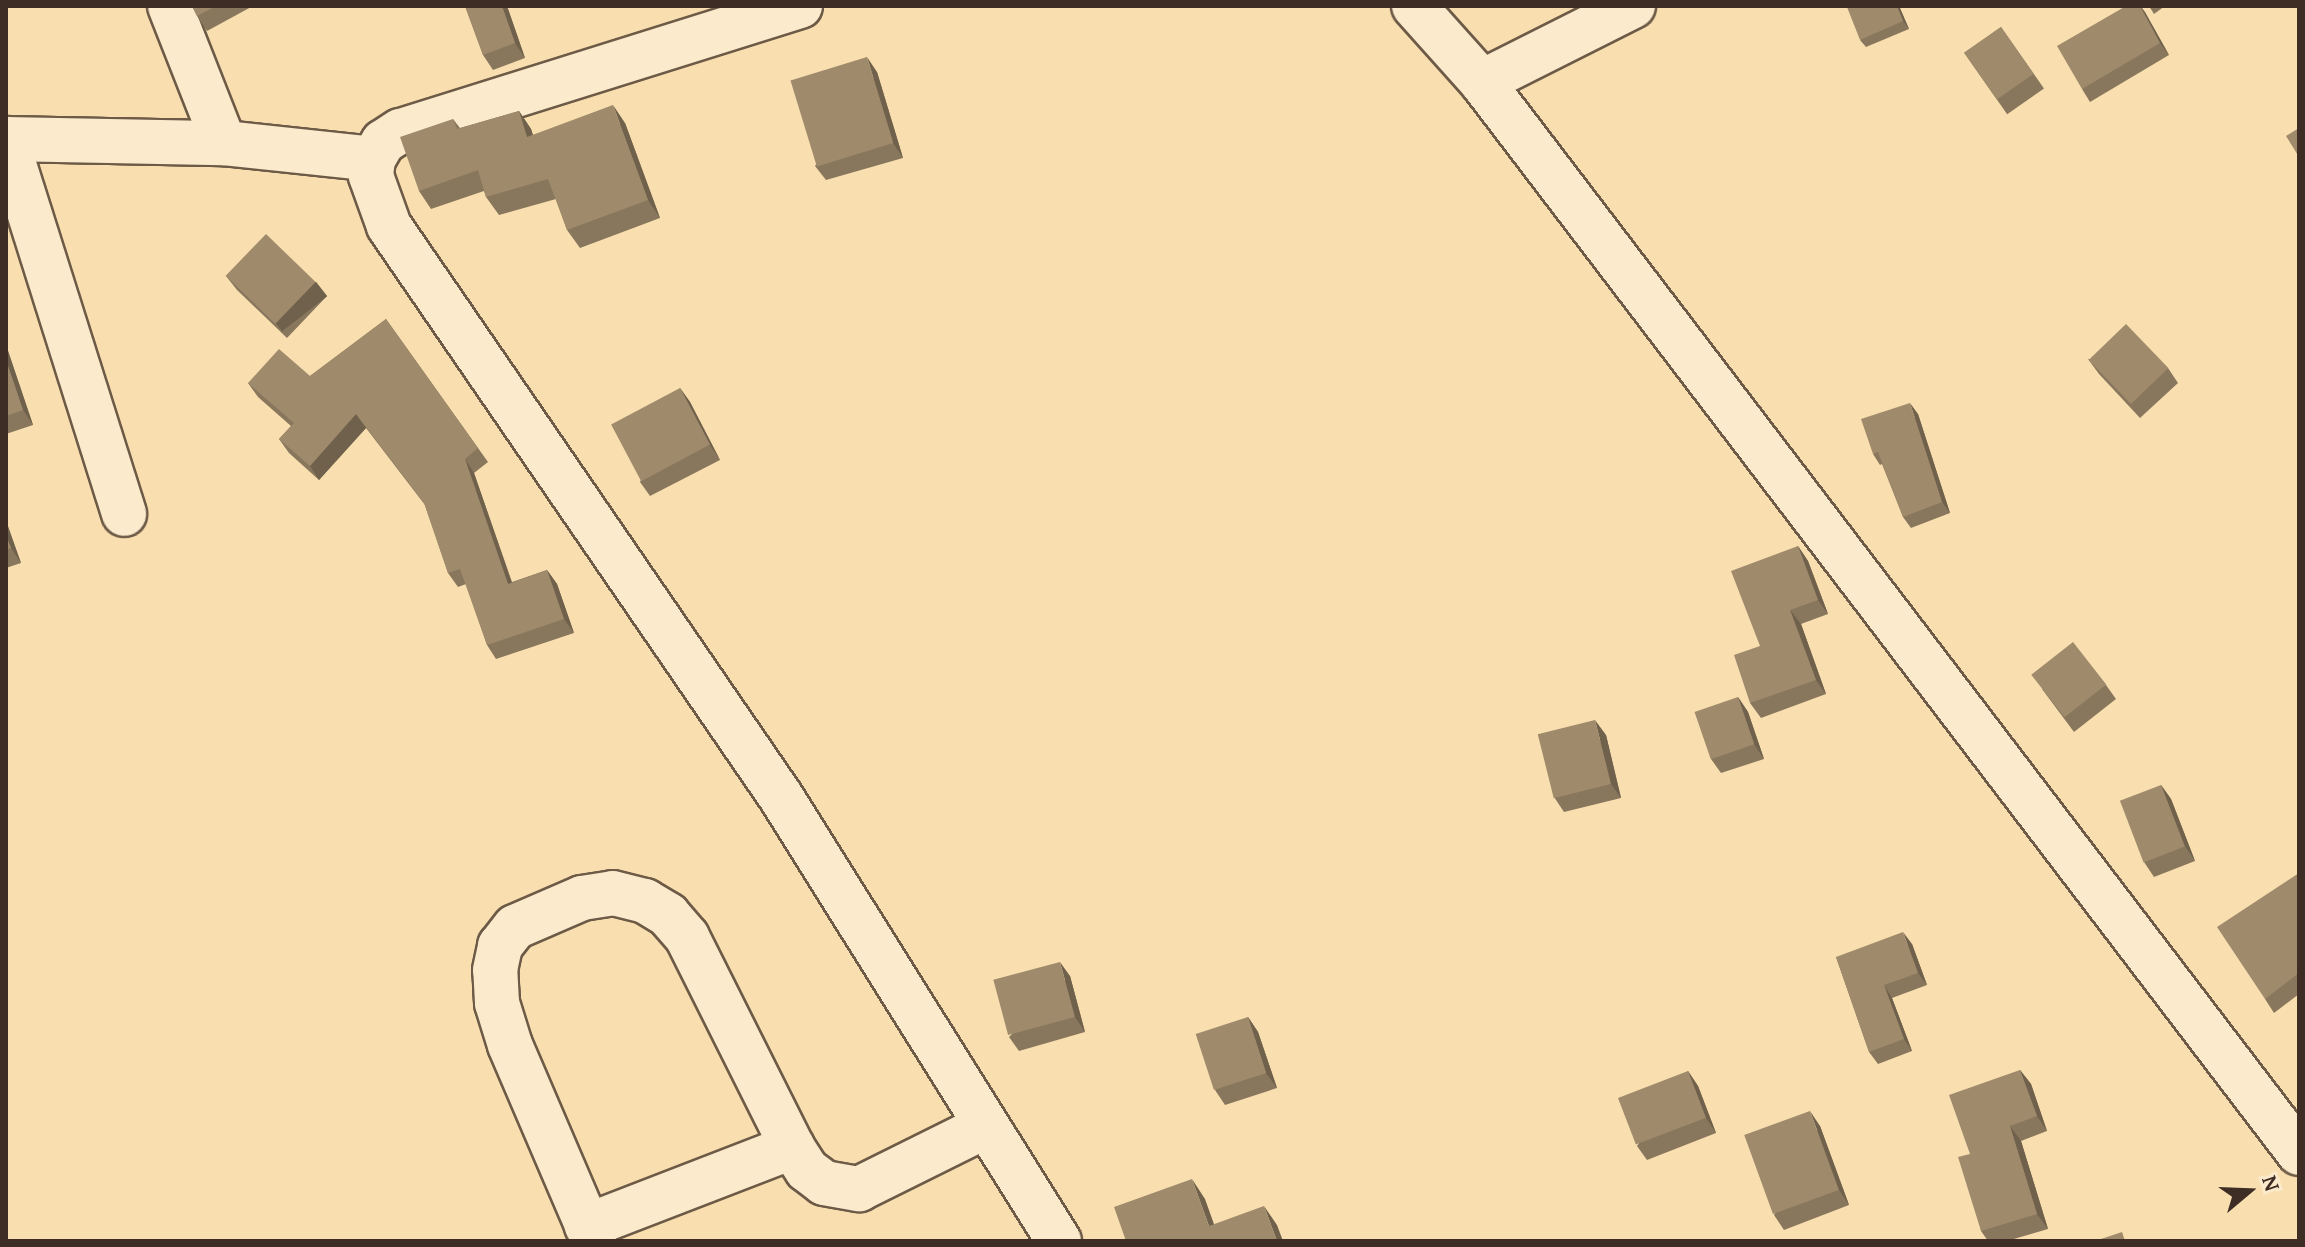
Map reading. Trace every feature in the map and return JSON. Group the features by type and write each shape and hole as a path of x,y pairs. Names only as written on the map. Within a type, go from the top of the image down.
{"street":[{"path":"170,6 224,143"},
{"path":"800,6 433,118 391,136 373,159 377,202 389,226 781,797 1059,1241"},
{"path":"1414,6 1482,82 2299,1153"},
{"path":"1482,82 1633,6"},
{"path":"124,514 6,139 224,143 373,159"},
{"path":"792,1147 590,1234 497,1003 495,970 500,946 515,927 547,911 613,893 645,901 668,915 706,967 792,1147 807,1170 824,1183 859,1189 986,1126"}],"building":[{"path":"192,6 216,6 197,16"},
{"path":"465,6 502,6 515,43 483,55"},
{"path":"1849,6 1897,6 1903,21 1860,40"},
{"path":"2126,6 2140,6 2160,43 2082,89 2057,46"},
{"path":"2001,27 2034,74 1997,100 1964,53"},
{"path":"867,57 893,143 817,166 790,80"},
{"path":"613,105 648,200 567,230 548,179 486,197 478,170 419,191 400,137 453,119 457,129 519,111 527,137"},
{"path":"2299,128 2299,157 2286,136"},
{"path":"266,234 316,282 275,324 226,276"},
{"path":"386,319 478,448 465,459 508,584 547,570 564,619 487,645 460,569 448,573 424,503 356,414 310,466 279,439 294,423 248,383 279,349 310,376"},
{"path":"2126,324 2168,368 2131,404 2089,360"},
{"path":"6,360 23,410 6,416"},
{"path":"680,388 710,445 641,481 611,425"},
{"path":"1910,403 1942,502 1903,517 1878,452 1873,454 1861,419"},
{"path":"1798,546 1818,600 1790,610 1816,680 1750,703 1734,655 1760,646 1731,571"},
{"path":"2073,642 2106,685 2064,717 2031,675"},
{"path":"1738,697 1754,744 1711,759 1695,712"},
{"path":"1595,720 1611,784 1554,798 1538,734"},
{"path":"2161,785 2185,847 2144,862 2120,801"},
{"path":"2299,873 2299,973 2265,999 2217,927"},
{"path":"1903,932 1918,973 1884,985 1904,1039 1869,1052 1836,957"},
{"path":"1060,962 1075,1017 1008,1035 993,980"},
{"path":"1248,1017 1266,1073 1214,1090 1196,1034"},
{"path":"2020,1070 2037,1116 2010,1126 2037,1214 1981,1231 1958,1157 1970,1154 1949,1095"},
{"path":"1688,1071 1706,1118 1636,1145 1618,1098"},
{"path":"1810,1111 1839,1190 1773,1214 1744,1135"},
{"path":"1192,1179 1209,1226 1264,1206 1277,1241 1126,1241 1114,1207"},
{"path":"2122,1232 2125,1241 2095,1241"}]}
